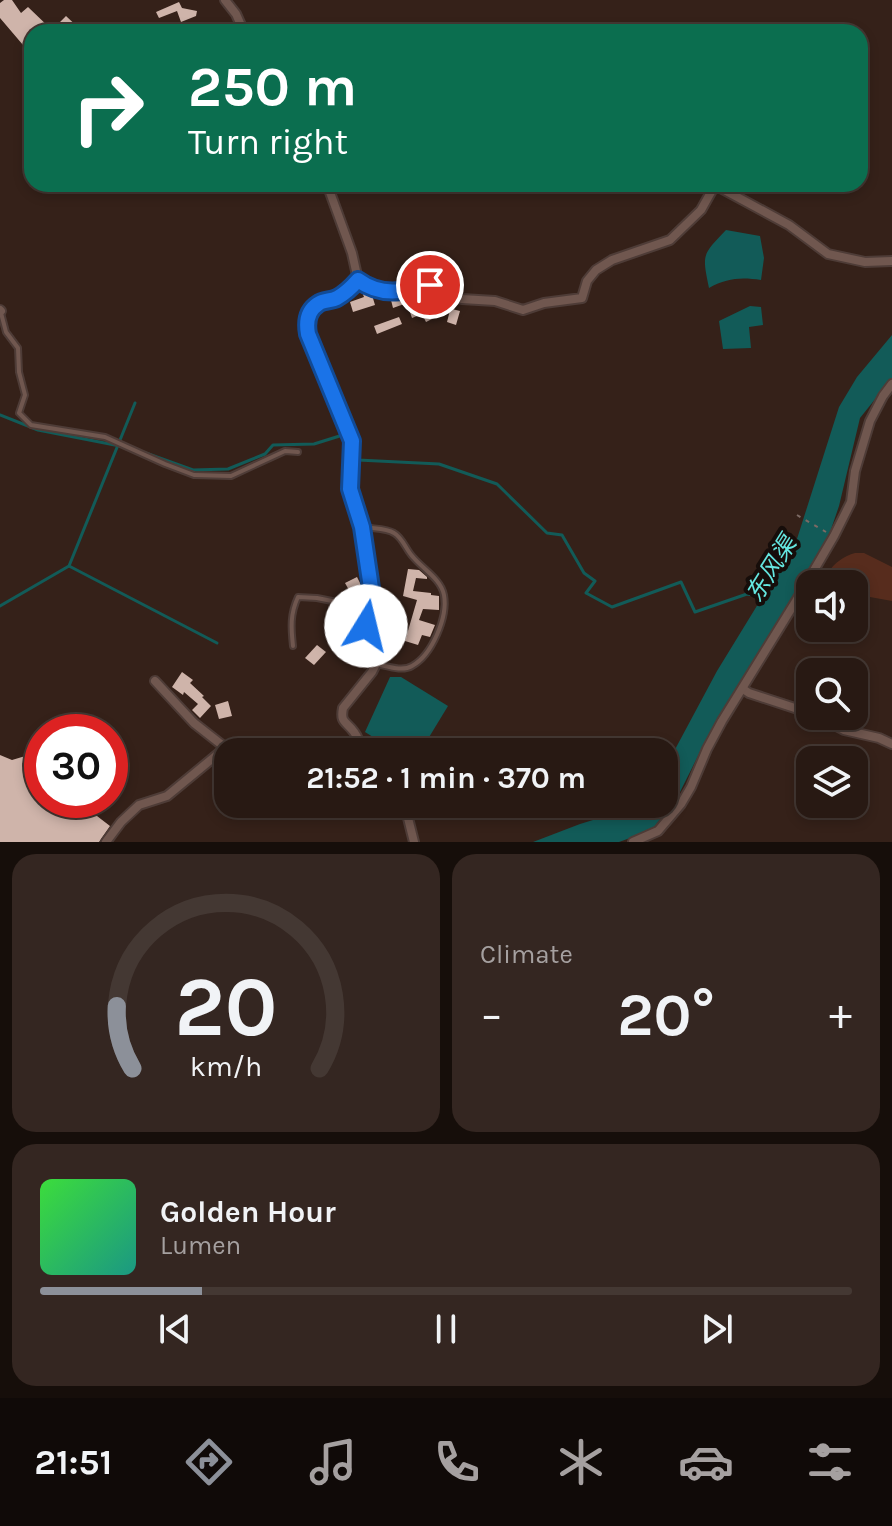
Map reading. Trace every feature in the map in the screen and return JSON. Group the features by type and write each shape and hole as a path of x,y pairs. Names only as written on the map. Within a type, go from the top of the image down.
{"street":[{"path":"225,0 240,24"},
{"path":"330,192 352,253 358,280 366,286 387,293 440,286 454,297 495,301 523,310 544,303 582,298 587,281 596,270 612,260 670,240 701,210 710,192"},
{"path":"727,192 789,225 828,254 865,262 892,261"},
{"path":"357,738 341,714 376,664 367,645 364,608 371,588 362,527 350,489 350,435 306,323 311,310 319,303 349,291 358,280"},
{"path":"633,842 658,831 681,804 714,735 834,536 851,502 855,471 870,421 892,384"},
{"path":"106,842 139,805 167,796 224,749 194,723 155,681"},
{"path":"743,689 796,708"},
{"path":"844,730 892,744"},
{"path":"408,818 414,842"}],"lane":[{"path":"0,310 6,332 18,348 19,372 25,395 19,413 31,425 105,437 194,475 231,476 285,451 298,452"},
{"path":"362,527 392,531 433,576 444,593 444,610 436,637 425,653 412,666 399,669 376,664"},
{"path":"293,646 291,622 298,597 364,608"}],"path":[{"path":"797,515 834,536"}],"shaded area":[{"path":"864,553 892,567 892,601 868,596 868,570 830,570 843,558"}],"water":[{"path":"726,230 760,236 764,258 761,280 734,279 709,288 706,256"},
{"path":"750,306 761,307 763,325 749,327 751,348 723,349 719,321"},
{"path":"892,335 892,378 860,418 839,506 825,547 811,570 796,570 796,594 704,744 678,795 678,744 717,671 796,542 839,407 857,377"},
{"path":"390,677 401,677 448,706 429,738 375,738 365,732"},
{"path":"600,818 661,818 652,830 619,842 533,842"}],"building":[{"path":"12,0 21,13 28,7 46,24 24,24 23,45 0,18 0,3"},
{"path":"179,2 182,8 197,11 196,16 181,22 177,11 159,18 156,12"},
{"path":"66,16 74,24 58,24"},
{"path":"362,292 372,295 375,305 353,312 350,302 364,297"},
{"path":"431,292 441,296 444,307 460,311 456,325 447,322 450,310 426,322 422,314 412,318 407,303 393,308 391,300"},
{"path":"399,317 402,324 377,334 374,326"},
{"path":"408,569 419,570 427,577 416,578 413,591 439,596 439,610 423,609 419,620 435,625 430,637 422,635 418,645 405,641 417,600 403,596"},
{"path":"357,577 363,589 358,601 355,601 345,583"},
{"path":"317,645 326,652 314,665 305,658"},
{"path":"182,672 193,680 190,683 211,706 200,718 192,710 198,704 172,687"},
{"path":"228,701 232,716 219,719 215,705"},
{"path":"0,755 12,760 24,756 24,818 100,818 110,826 99,842 0,842"}],"waterway":[{"path":"0,606 69,566 135,403"},
{"path":"0,415 38,430 120,446"},
{"name":"东风渠","path":"143,452 193,470 228,469 265,454 273,445 314,444 346,434 359,437 358,460 439,464 497,484 547,533 562,535 584,573 595,581 586,593 612,607 681,582 695,612 747,594 766,597"},
{"path":"69,566 217,643"}],"route":[{"path":"366,626 364,608 371,588 362,527 350,489 352,441 306,323 311,310 319,303 349,291 358,280 387,293 430,285"}]}
